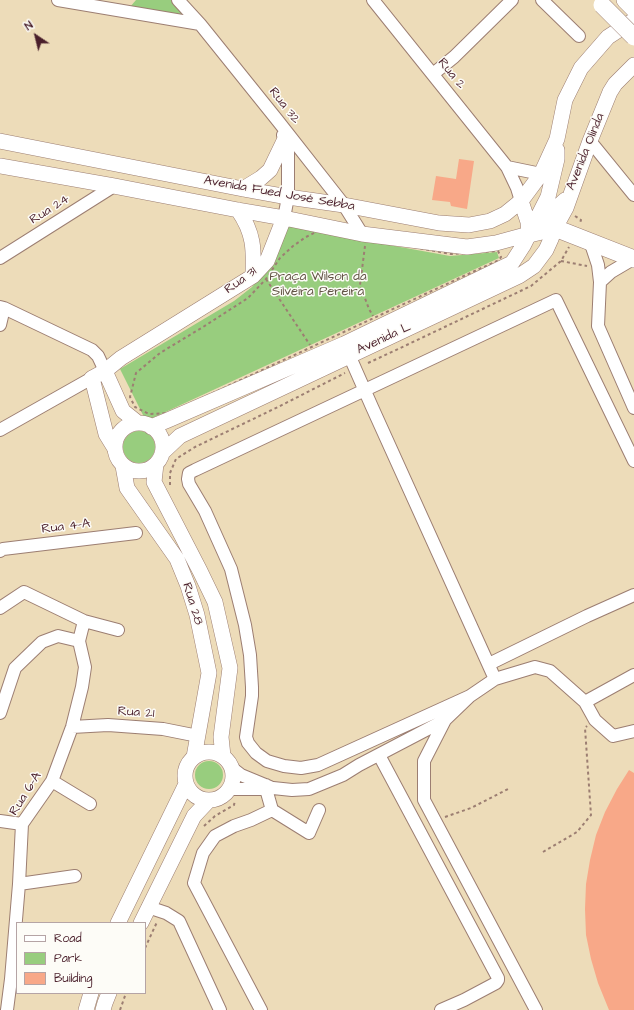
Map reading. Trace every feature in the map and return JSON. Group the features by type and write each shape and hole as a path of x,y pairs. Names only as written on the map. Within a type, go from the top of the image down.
{"highway":[{"path":"624,0 634,9"},
{"path":"599,3 634,37"},
{"path":"529,234 555,228 633,259"}],"main road":[{"path":"512,263 523,246 548,197 557,159 557,139 565,100 581,68 608,36 634,21"},
{"name":"Avenida Olinda","path":"529,234 560,206 571,193 590,140 610,92 615,84 634,65"},
{"path":"541,174 557,139"},
{"name":"Avenida Fued José Sebba","path":"0,141 243,189 344,205 439,223 469,224 490,221 504,214 521,201 541,174"},
{"path":"243,189 261,178 270,170 284,141"},
{"name":"Avenida Fued José Sebba","path":"0,166 284,218 365,238 467,246 496,243 529,234"},
{"name":"Avenida L","path":"159,458 180,436 519,276 534,266 548,244 566,208 571,193"},
{"path":"521,201 528,222 529,234"},
{"path":"238,210 250,233 259,275"},
{"name":"Rua 31","path":"98,374 121,358 259,275 267,261 284,218"},
{"path":"496,243 506,248 511,253 512,263"},
{"name":"Avenida L","path":"349,356 377,322 512,263"},
{"name":"Avenida L","path":"145,425 168,420 314,351 349,356"},
{"path":"98,374 123,411 157,431 161,438 163,444 159,458 150,469 136,472 129,470 118,460 114,447 106,434 98,374"},
{"path":"114,447 119,433 124,428 130,424 145,425"},
{"name":"Rua 28","path":"159,458 154,482 215,602 230,668 221,736 227,762"},
{"name":"Rua 28","path":"123,466 127,488 177,559 197,614 209,673 194,757"},
{"path":"208,752 216,753 227,762 233,775 233,789 224,795 210,800 195,796 186,784 185,776 189,762 201,753 208,752"},
{"path":"118,922 186,784"},
{"path":"142,922 155,909 194,816 210,800"},
{"path":"86,1010 91,994"},
{"path":"103,1010 109,994"}],"street":[{"path":"58,0 200,24"},
{"name":"Rua 32","path":"178,0 200,24 278,121 344,205 365,238"},
{"name":"Rua 2","path":"372,0 507,166 521,201"},
{"path":"433,74 454,57 512,0"},
{"path":"542,0 579,36"},
{"name":"Rua 31","path":"278,121 288,152 288,197 284,218"},
{"path":"590,140 634,195"},
{"path":"507,166 541,174"},
{"name":"Rua 24","path":"0,258 114,186"},
{"path":"583,238 598,265 600,282 598,326 634,408"},
{"path":"600,282 610,272 633,259"},
{"path":"634,461 556,300 194,470 189,473 188,480 205,511 231,569 245,624 250,655 252,692 246,737 248,743 256,753 267,761 284,766 301,768 318,765 470,696 496,679 535,667 550,671 585,702 595,720 613,736 634,731"},
{"path":"0,325 2,307 92,350 98,356 98,374 0,430"},
{"path":"349,356 496,679"},
{"name":"Rua 4-A","path":"0,551 3,549 136,533"},
{"path":"0,608 24,592 84,621 118,630"},
{"path":"489,664 587,616 634,595"},
{"name":"Rua 6-A","path":"6,1010 11,980 19,884 22,824 52,781 72,727 82,687 85,667 79,641 84,621"},
{"path":"0,713 14,668 42,642 58,636 79,641"},
{"path":"585,702 634,675"},
{"path":"470,696 446,720 424,761 424,800 536,1010"},
{"path":"233,789 308,789 343,775 359,765 446,720"},
{"name":"Rua 21","path":"72,727 108,725 163,729 198,736"},
{"path":"379,755 498,978 496,984 441,1010"},
{"path":"331,759 343,775"},
{"path":"227,762 241,775 268,788"},
{"path":"52,781 90,804"},
{"path":"268,788 272,810 309,833 318,810"},
{"path":"261,1010 194,883 203,853 214,836 272,810"},
{"path":"0,821 22,824"},
{"path":"19,884 75,876"},
{"path":"155,909 166,913 179,921 220,1010"}],"path":[{"path":"170,487 170,473 176,459 195,447 278,407 349,356 394,351 531,286 561,261 571,244 583,238 581,220 566,208"},
{"path":"320,230 365,238 451,254 498,251 501,257 499,260 377,322 170,413 149,414 135,407 130,397 136,373 160,353 248,298 259,275 292,246 320,230"},
{"path":"365,238 360,285 369,309 377,322"},
{"path":"561,261 588,266 598,265"},
{"path":"259,275 314,351"},
{"path":"543,852 577,832 591,815 585,728 595,720"},
{"path":"434,821 471,808 510,788"},
{"path":"200,829 215,816 234,804 233,789"},
{"path":"146,944 155,909"},
{"path":"120,1010 126,994"}],"green space":[{"path":"136,0 171,0 183,15 130,7"},
{"name":"Praça Wilson da Silveira Pereira","path":"288,225 323,233 450,256 497,252 499,258 146,421 120,369 234,301 252,287 271,263"},
{"path":"139,431 145,432 152,438 155,447 154,453 148,460 139,463 133,462 126,456 123,447 124,441 130,434"},
{"path":"209,761 219,765 223,775 219,785 209,789 199,785 195,775 199,765"}],"building":[{"path":"459,159 474,161 467,209 451,206 450,202 432,200 436,176 456,179"},
{"path":"629,770 634,773 634,1010 609,1010 598,983 586,935 586,884 596,835 605,812"}]}
